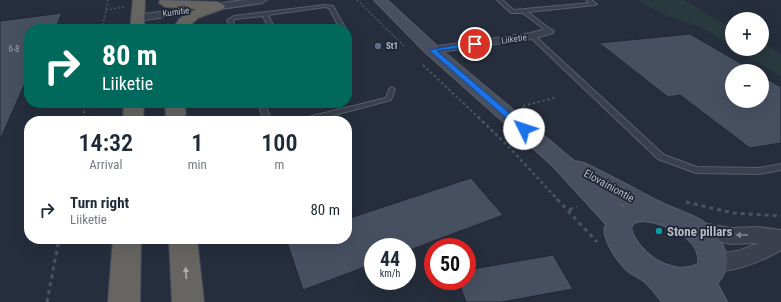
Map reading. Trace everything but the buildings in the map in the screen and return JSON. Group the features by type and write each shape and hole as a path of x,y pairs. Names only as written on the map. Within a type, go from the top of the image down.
{"highway":[{"path":"137,23 139,0"},
{"path":"167,24 165,6 218,6"},
{"path":"182,24 189,18 218,6"},
{"path":"124,302 127,244"},
{"path":"183,244 188,302"}],"main road":[{"name":"Elovainiontie","path":"380,0 426,56 560,160 610,210 620,223"},
{"name":"Elovainiontie","path":"560,160 584,171 657,212"},
{"path":"633,212 657,212 677,219 696,230 710,247 709,281 680,280 656,273 641,264 625,248 618,232 620,223 625,216 633,212"},
{"path":"656,273 682,302"}],"street":[{"path":"218,6 262,0"},
{"name":"Kumitie","path":"137,23 165,6"},
{"name":"Liiketie","path":"426,56 532,36 549,31"},
{"path":"696,230 731,236 781,239"},
{"path":"709,281 739,260 767,250 781,239"}],"lane":[{"path":"499,0 513,12 594,4 588,0"},
{"path":"231,24 230,20 325,6 330,7 340,24"},
{"path":"524,11 549,31"},
{"path":"265,14 270,24"},
{"path":"532,36 661,157 696,170 759,171 781,167"},
{"path":"323,116 389,99 392,89"}],"path":[{"path":"103,24 108,0"},
{"path":"357,0 405,47"},
{"path":"426,56 509,148 600,244"},
{"path":"520,106 557,97"},
{"path":"47,302 58,244"}],"shaded area":[{"path":"637,0 684,0 725,24 725,42 700,27 664,15"},
{"path":"769,46 781,54 781,77 769,70 769,64 760,64 747,56 769,56"}],"place":[{"name":"St1","path":"378,46"},
{"name":"Stone pillars","path":"659,231"}],"route":[{"path":"475,44 432,50 524,129"}]}
